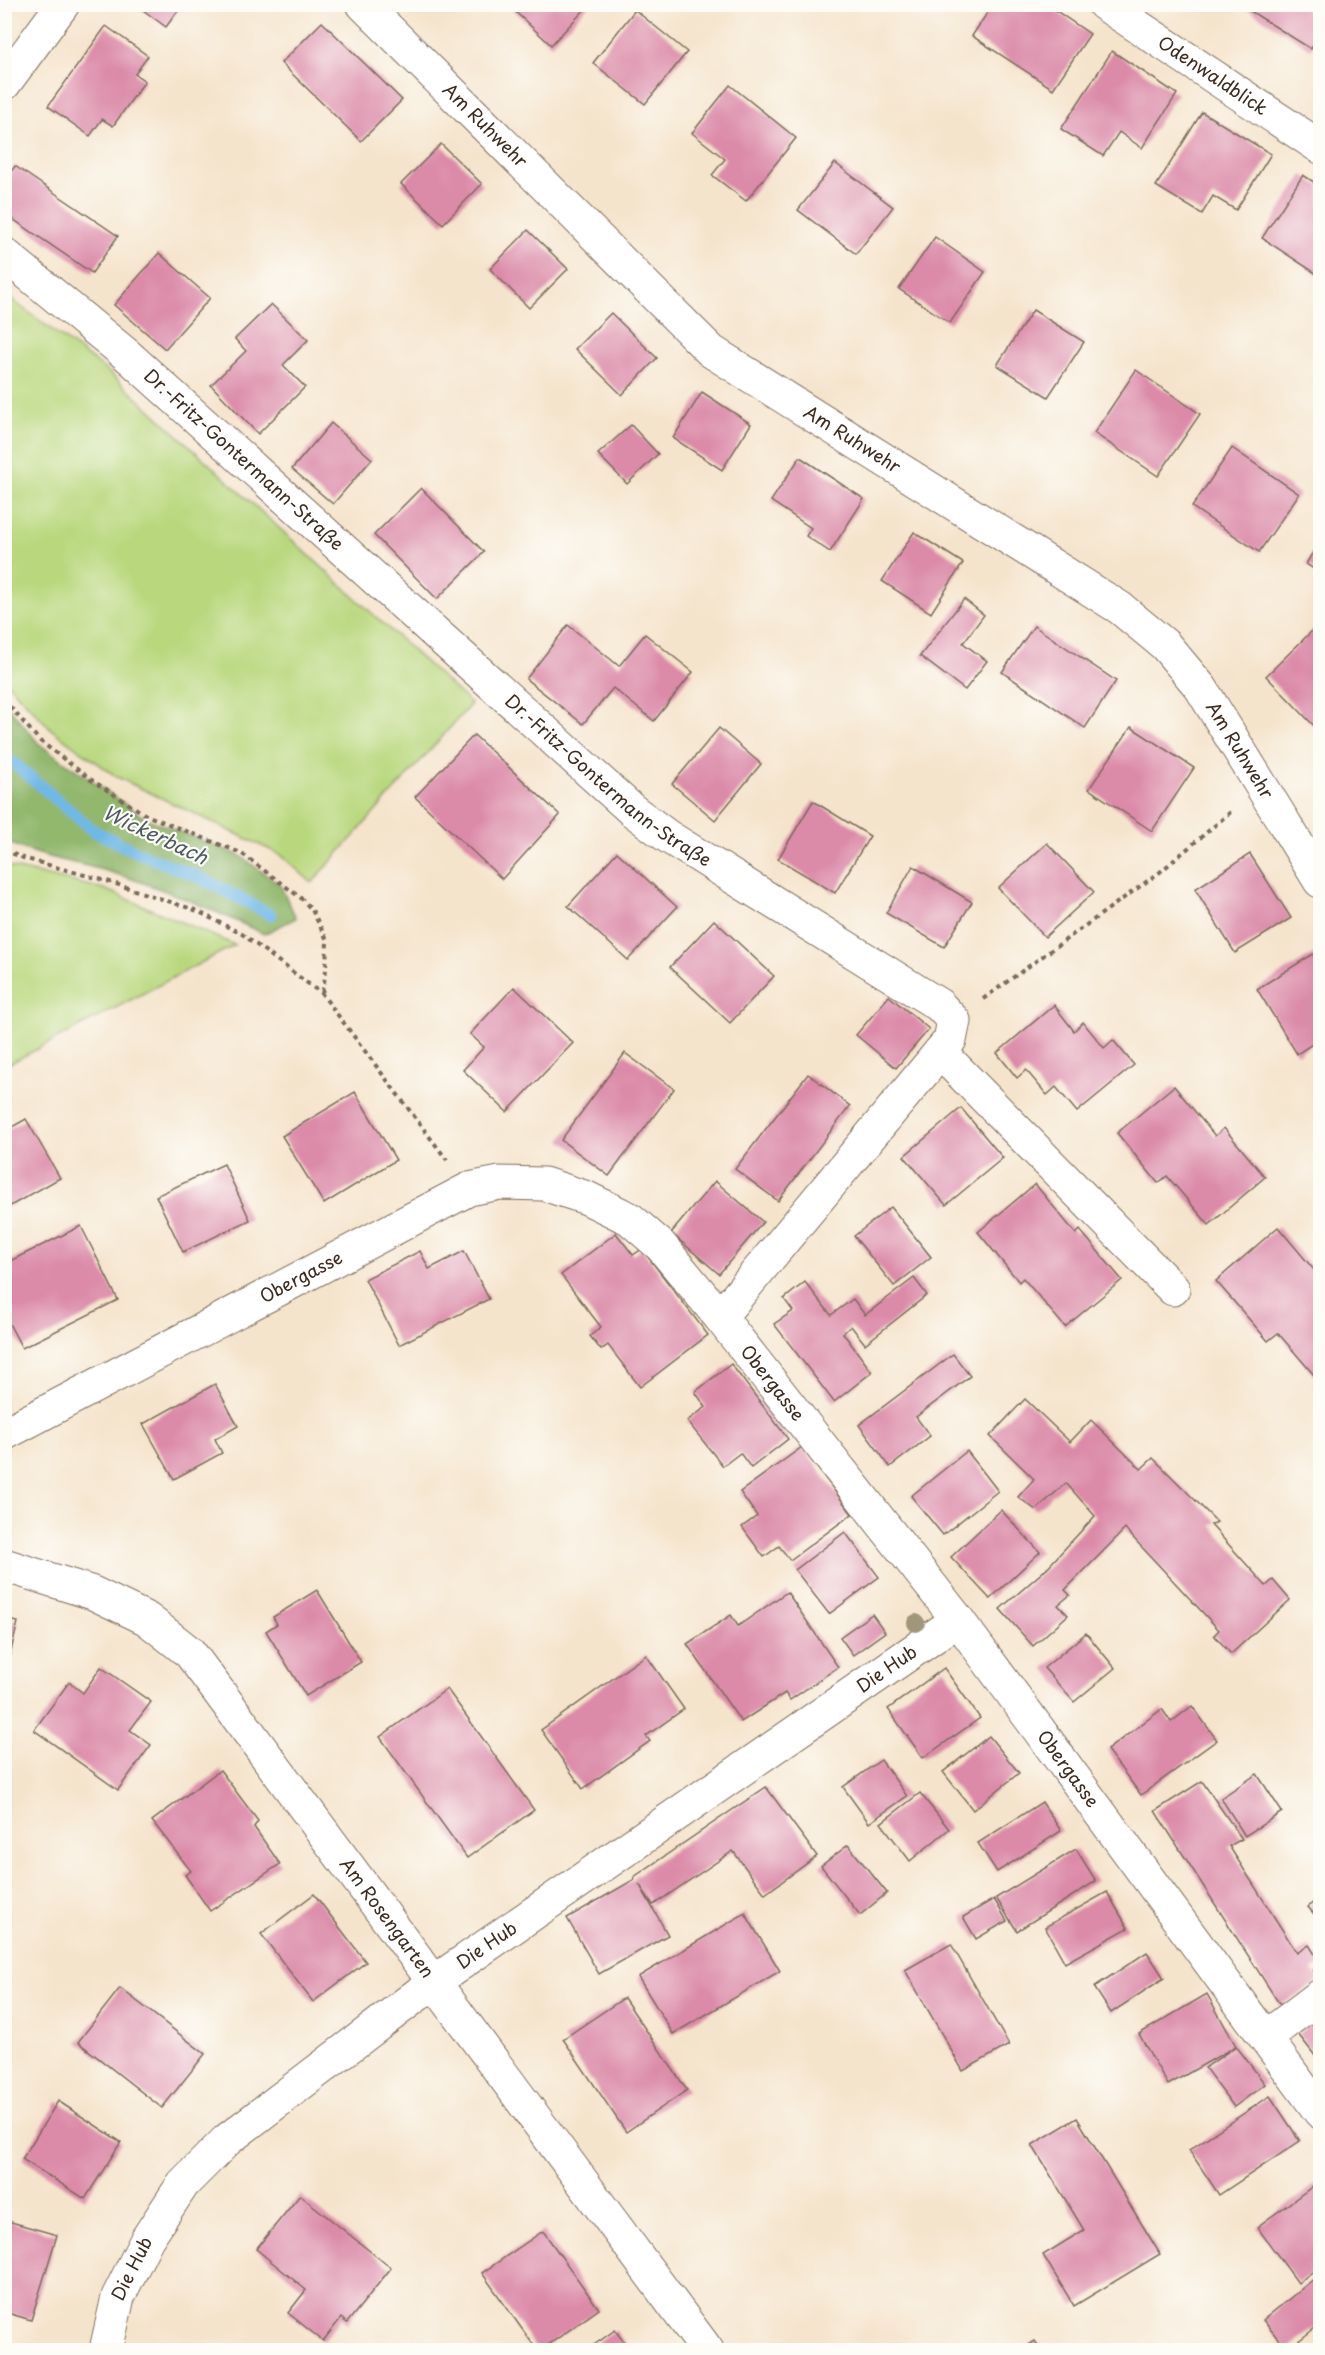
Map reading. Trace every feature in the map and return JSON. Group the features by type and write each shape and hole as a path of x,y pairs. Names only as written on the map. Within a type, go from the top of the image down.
{"street":[{"path":"4,84 63,4"},
{"name":"Am Ruhwehr","path":"363,4 711,351 1120,608 1165,645 1201,688 1320,881"},
{"name":"Odenwaldblick","path":"1104,4 1320,147"},
{"name":"Dr.-Fritz-Gontermann-Straße","path":"4,254 127,355 632,810 666,836 939,1005 954,1021"},
{"path":"720,1317 950,1040 954,1021"},
{"path":"940,1052 1173,1289"},
{"name":"Obergasse","path":"4,1434 470,1189 500,1183 544,1184 587,1198 630,1219 661,1246 720,1317 958,1620 1320,2112"},
{"name":"Am Rosengarten","path":"4,1565 93,1593 138,1614 190,1653 707,2350"},
{"name":"Die Hub","path":"106,2350 118,2296 147,2239 183,2184 227,2140 434,1982 958,1620"},
{"path":"1266,2037 1320,1996"}],"path":[{"path":"4,700 40,741 90,779 146,815 241,853 301,898 312,910 327,940 322,994"},
{"path":"954,1021 1160,872 1263,786"},
{"path":"4,850 23,858 110,882 195,910 243,934 322,994 470,1189"}],"green space":[{"path":"4,294 110,373 471,704 312,883 281,855 117,777 52,730 5,678"},
{"path":"5,703 39,744 145,818 239,855 280,885 296,918 264,934 150,885 43,855 5,841"},
{"path":"5,866 104,889 235,945 5,1066"}],"building":[{"path":"135,4 183,4 166,27"},
{"path":"507,4 590,4 551,45"},
{"path":"993,4 1046,4 1090,34 1053,89 972,36"},
{"path":"1239,4 1320,4 1320,34 1311,49"},
{"path":"635,10 687,52 645,104 593,63"},
{"path":"322,22 402,100 361,141 281,63"},
{"path":"106,26 148,56 135,74 145,81 113,126 102,119 90,136 48,106"},
{"path":"1112,51 1177,94 1142,148 1119,132 1103,156 1061,129"},
{"path":"730,85 796,138 746,201 712,175 725,159 692,133"},
{"path":"1202,112 1271,154 1236,210 1213,196 1202,214 1156,186"},
{"path":"441,144 482,184 443,224 401,184"},
{"path":"835,163 893,207 856,254 798,210"},
{"path":"15,166 118,236 92,273 4,213 4,181"},
{"path":"1303,175 1320,186 1320,276 1262,238"},
{"path":"528,230 568,269 529,308 490,269"},
{"path":"935,237 985,272 950,323 899,289"},
{"path":"159,253 210,298 165,349 114,305"},
{"path":"271,304 308,340 283,365 305,387 258,434 211,385 246,351 235,339"},
{"path":"1033,310 1084,342 1048,397 997,365"},
{"path":"611,313 657,358 622,395 575,349"},
{"path":"1136,370 1200,414 1158,476 1094,433"},
{"path":"702,392 751,424 722,470 673,438"},
{"path":"331,423 372,459 333,504 292,469"},
{"path":"631,425 658,454 627,484 598,454"},
{"path":"1232,448 1299,494 1259,552 1192,507"},
{"path":"800,457 864,499 830,552 806,536 811,528 771,501"},
{"path":"421,488 484,552 437,599 374,535"},
{"path":"914,532 963,563 931,613 882,581"},
{"path":"1320,540 1320,573 1306,564"},
{"path":"964,599 984,615 963,643 987,661 965,690 920,656"},
{"path":"568,625 619,666 645,634 693,672 654,721 613,688 583,724 526,679"},
{"path":"1034,626 1116,681 1085,728 1002,672"},
{"path":"1315,628 1320,634 1320,732 1266,676"},
{"path":"1131,727 1194,768 1152,831 1089,789"},
{"path":"719,728 761,764 715,820 672,784"},
{"path":"474,735 560,815 502,879 415,797"},
{"path":"813,801 870,836 835,893 778,859"},
{"path":"1047,843 1094,892 1045,937 998,888"},
{"path":"617,852 677,907 628,960 568,906"},
{"path":"1250,854 1291,918 1235,953 1195,889"},
{"path":"913,866 972,902 944,947 886,913"},
{"path":"714,920 774,976 730,1023 670,967"},
{"path":"1313,954 1320,967 1320,1039 1297,1054 1257,989"},
{"path":"514,987 573,1043 507,1112 463,1070 484,1047 470,1034"},
{"path":"889,996 929,1029 896,1068 856,1035"},
{"path":"1054,1005 1074,1031 1083,1022 1104,1048 1113,1040 1134,1065 1077,1112 1056,1087 1047,1095 1026,1070 1017,1078 997,1053"},
{"path":"625,1053 674,1089 609,1176 561,1140"},
{"path":"808,1074 850,1106 778,1201 735,1169"},
{"path":"1174,1086 1215,1136 1224,1128 1265,1177 1209,1225 1167,1176 1158,1183 1117,1133"},
{"path":"355,1092 396,1160 324,1204 282,1136"},
{"path":"961,1108 1003,1158 946,1205 904,1156"},
{"path":"26,1119 60,1178 5,1209 5,1131"},
{"path":"224,1164 250,1220 183,1252 156,1196"},
{"path":"715,1181 763,1222 719,1274 671,1233"},
{"path":"1035,1184 1076,1234 1080,1230 1122,1280 1065,1327 1023,1278 1019,1282 978,1232"},
{"path":"891,1207 931,1257 894,1286 854,1236"},
{"path":"81,1226 118,1300 22,1348 4,1314 4,1264"},
{"path":"1278,1227 1320,1277 1320,1382 1278,1333 1268,1341 1216,1281"},
{"path":"616,1233 633,1255 642,1249 708,1335 640,1387 608,1345 601,1350 590,1336 601,1327 561,1275"},
{"path":"420,1251 429,1269 464,1251 489,1299 399,1345 365,1279"},
{"path":"914,1278 927,1295 865,1344 851,1326 843,1333 872,1372 834,1402 774,1324 793,1311 784,1299 805,1282 831,1315 853,1299 865,1315"},
{"path":"953,1354 970,1376 916,1417 930,1436 890,1467 859,1425"},
{"path":"731,1364 788,1439 751,1468 740,1453 723,1466 687,1421 706,1407 695,1392"},
{"path":"215,1384 238,1426 215,1439 222,1453 174,1479 143,1424"},
{"path":"1025,1399 1070,1442 1091,1420 1141,1469 1153,1458 1217,1522 1211,1525 1266,1586 1273,1580 1290,1600 1231,1654 1214,1635 1219,1630 1125,1529 1065,1590 1070,1595 1058,1605 1068,1615 1033,1646 1000,1609 1046,1569 1095,1516 1066,1483 1036,1510 1018,1497 1034,1479 990,1436"},
{"path":"802,1447 852,1514 790,1560 779,1546 764,1557 742,1527 757,1516 740,1492"},
{"path":"967,1451 998,1491 943,1535 911,1496"},
{"path":"1001,1510 1040,1552 990,1599 951,1557"},
{"path":"845,1532 879,1577 829,1614 795,1570"},
{"path":"317,1590 361,1662 306,1696 266,1631 277,1624 273,1617"},
{"path":"787,1592 838,1667 790,1700 785,1693 741,1722 687,1644 731,1615 738,1626"},
{"path":"872,1614 885,1632 853,1655 840,1637"},
{"path":"4,1619 18,1622 5,1675 4,1675"},
{"path":"1086,1633 1115,1668 1074,1702 1044,1668"},
{"path":"646,1655 684,1709 646,1736 650,1741 583,1789 541,1730"},
{"path":"101,1667 151,1702 130,1730 151,1745 118,1790 34,1730 69,1682 83,1693"},
{"path":"944,1668 980,1718 923,1758 888,1709"},
{"path":"447,1689 534,1810 467,1858 380,1737"},
{"path":"1192,1706 1217,1740 1141,1795 1107,1750 1162,1709 1171,1722"},
{"path":"989,1736 1019,1773 973,1810 943,1772"},
{"path":"881,1760 907,1796 869,1823 843,1787"},
{"path":"220,1770 258,1821 254,1827 280,1864 210,1911 185,1875 191,1871 152,1821"},
{"path":"1257,1774 1282,1812 1245,1836 1221,1798"},
{"path":"1202,1781 1242,1839 1229,1846 1297,1953 1309,1945 1320,1962 1320,1966 1313,1970 1320,1981 1280,2005 1155,1811"},
{"path":"766,1787 817,1856 765,1894 733,1851 653,1905 639,1884 668,1935 599,1974 567,1918 635,1879 634,1877"},
{"path":"920,1793 949,1829 910,1861 881,1823"},
{"path":"1042,1802 1061,1831 997,1872 978,1843"},
{"path":"848,1845 887,1893 860,1915 821,1866"},
{"path":"1076,1849 1096,1881 1017,1931 996,1898"},
{"path":"1107,1892 1128,1928 1065,1963 1045,1927"},
{"path":"314,1894 366,1962 313,2002 261,1934"},
{"path":"1320,1896 1320,1921 1308,1907"},
{"path":"994,1899 1007,1921 976,1939 963,1917"},
{"path":"745,1913 780,1971 673,2034 638,1977"},
{"path":"951,1944 1009,2045 963,2071 905,1970"},
{"path":"1147,1952 1164,1978 1111,2013 1094,1987"},
{"path":"120,1988 205,2054 162,2108 78,2042"},
{"path":"1207,1994 1236,2046 1168,2085 1139,2034"},
{"path":"624,1998 687,2090 626,2132 563,2039"},
{"path":"1320,2015 1320,2062 1298,2034"},
{"path":"1236,2046 1265,2084 1234,2107 1205,2068"},
{"path":"1270,2096 1300,2141 1219,2195 1189,2150"},
{"path":"58,2101 121,2142 85,2199 22,2159"},
{"path":"1077,2118 1160,2254 1074,2306 1043,2255 1084,2230 1032,2145"},
{"path":"1320,2181 1320,2266 1298,2283 1257,2227"},
{"path":"300,2195 391,2268 347,2323 341,2318 323,2341 288,2313 306,2290 256,2249"},
{"path":"4,2220 57,2235 31,2320 4,2312"},
{"path":"543,2231 599,2309 541,2350 537,2350 482,2273"},
{"path":"1320,2274 1320,2324 1287,2350 1263,2320"},
{"path":"615,2330 630,2350 587,2350"},
{"path":"1035,2341 1041,2350 1021,2350"}],"waterway":[{"name":"Wickerbach","path":"4,755 94,831 137,852 203,879 271,915"}]}
